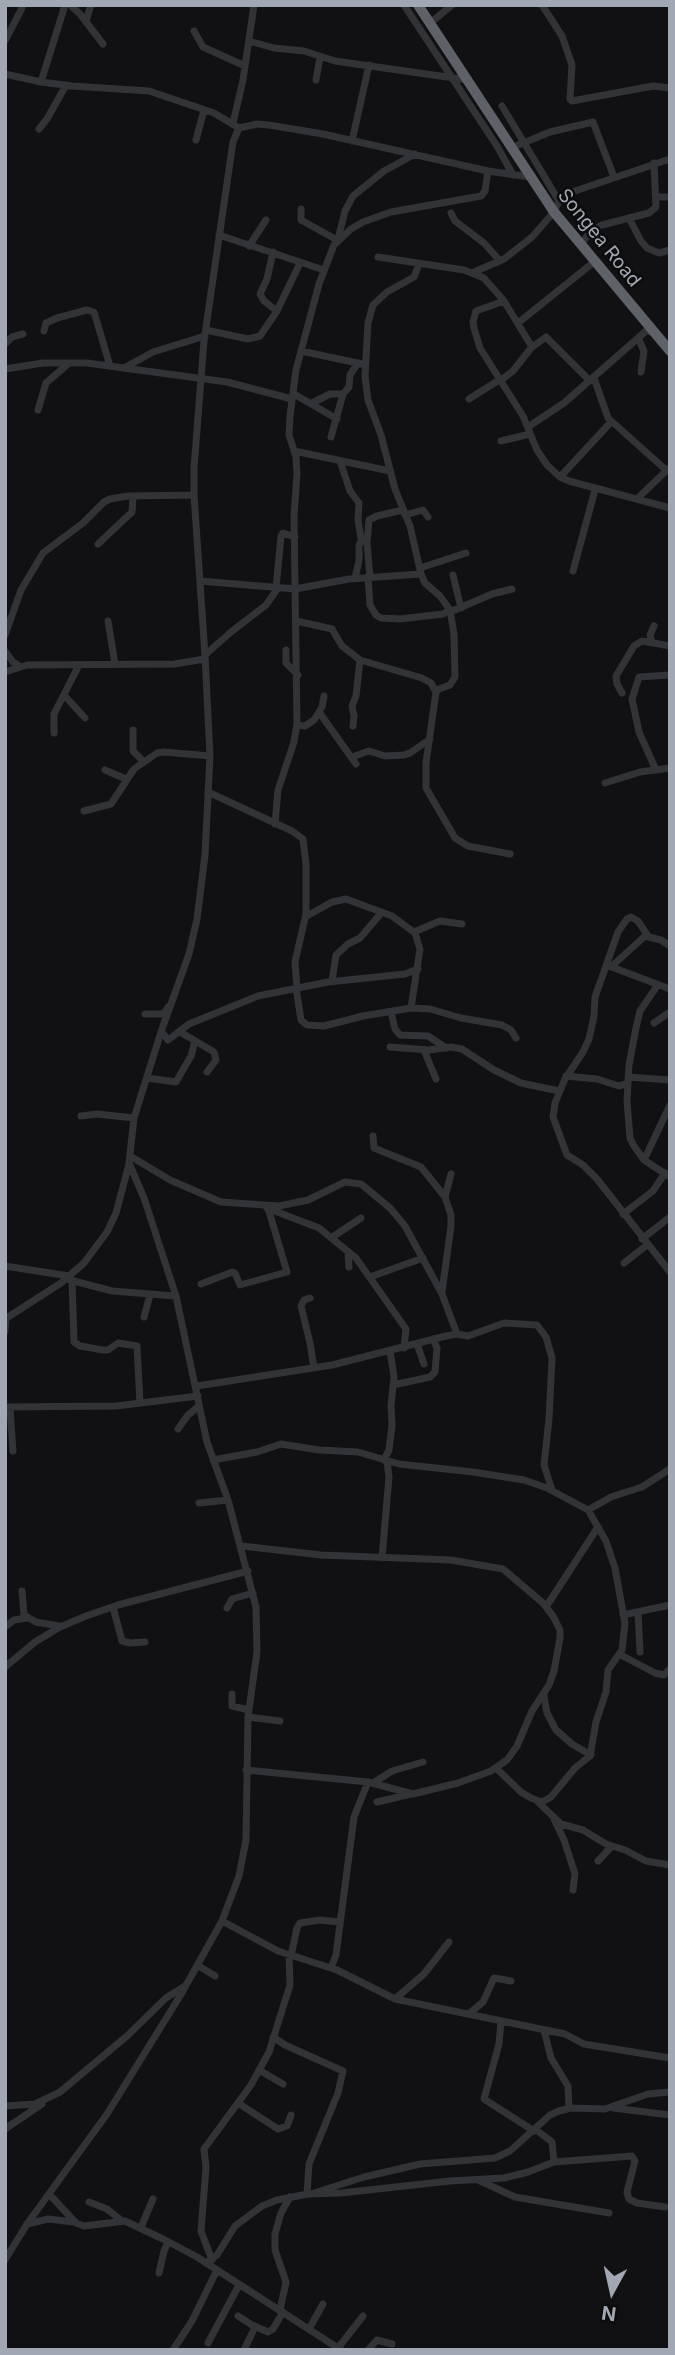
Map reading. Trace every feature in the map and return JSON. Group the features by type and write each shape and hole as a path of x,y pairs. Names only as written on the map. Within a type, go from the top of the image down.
{"highway":[{"name":"Songea Road","path":"418,5 554,212 670,351"}],"street":[{"path":"41,82 68,5 86,21 103,44"},
{"path":"86,21 91,5"},
{"path":"5,1331 6,1319 69,1278 84,1263 107,1232 116,1213 130,1159 134,1118 189,954 197,919 205,855 209,756 194,495 205,333 254,5"},
{"path":"404,5 497,146 513,175"},
{"path":"429,24 452,5"},
{"path":"542,5 562,36 572,65 572,102 653,86 670,88"},
{"path":"5,41 22,8"},
{"path":"194,31 203,47 246,66"},
{"path":"249,41 274,48 304,51 320,57 469,80"},
{"path":"316,80 320,57"},
{"path":"352,141 369,65"},
{"path":"5,74 66,85 149,91 204,110 236,125 269,125 488,171 530,177"},
{"path":"39,129 66,85"},
{"path":"502,106 559,201"},
{"path":"196,140 204,110"},
{"path":"511,148 559,129 593,122 614,177"},
{"path":"275,824 278,790 297,724 297,474 289,435 301,351 329,255 338,240 345,211 353,196 384,171 415,154"},
{"path":"474,272 500,261 532,237 554,212 559,201 572,192 670,159"},
{"path":"581,244 592,231 603,225 649,213 656,207 654,163"},
{"path":"338,240 376,216 443,201 481,196 485,191 488,171"},
{"path":"657,197 670,197"},
{"path":"301,209 301,220 338,240"},
{"path":"451,213 455,221 484,243 500,261"},
{"path":"629,218 647,248 659,253 670,250"},
{"path":"249,246 266,220"},
{"path":"219,235 324,270"},
{"path":"272,252 267,279 260,294 276,311"},
{"path":"378,257 474,272 489,282 504,301 533,347"},
{"path":"519,323 594,262"},
{"path":"124,368 153,352 205,333 254,338 260,336 300,263"},
{"path":"419,264 414,277 387,292 373,304 362,364 368,400 381,435 420,571 425,583 440,596 450,611 456,658 454,677 450,685 436,692"},
{"path":"504,301 476,311 473,322 480,348 542,457 560,477 670,508"},
{"path":"44,331 46,323 50,321 87,310 92,311 110,366"},
{"path":"501,441 529,430 646,331 655,332"},
{"path":"5,344 12,337 23,334"},
{"path":"470,399 513,371 533,347 547,338 592,379 611,422 668,469 638,498"},
{"path":"638,338 643,351 641,372"},
{"path":"301,351 362,364"},
{"path":"5,369 43,363 87,363 237,384 293,396 312,403 337,419"},
{"path":"38,410 47,383 68,364"},
{"path":"331,437 343,394 349,387 350,375 362,364"},
{"path":"312,403 330,394 343,394"},
{"path":"560,477 611,422"},
{"path":"294,452 390,471"},
{"path":"340,461 350,491 359,503 358,520 364,538 370,606 376,615 381,618 400,619 443,614 492,594 512,589"},
{"path":"573,571 595,489"},
{"path":"5,635 21,590 43,553 83,523 104,502 117,497 194,495"},
{"path":"97,544 132,512 133,496"},
{"path":"355,578 370,518 423,510 428,517"},
{"path":"5,672 19,666 183,664 205,657 265,605 277,588 281,536 284,533 295,537"},
{"path":"200,581 295,589 355,578 420,571 466,553"},
{"path":"453,575 461,608"},
{"path":"108,621 116,664"},
{"path":"296,621 332,629 342,646 360,660 422,678 430,683 436,692 426,788 455,838 468,846 510,854"},
{"path":"652,642 651,632 654,626"},
{"path":"622,693 616,679 617,672 636,645 642,641 670,646"},
{"path":"286,650 286,663 298,675"},
{"path":"6,654 19,666"},
{"path":"353,726 352,706 356,696 360,660"},
{"path":"54,733 53,718 79,665"},
{"path":"656,770 639,732 632,699 639,677 670,675"},
{"path":"64,695 85,718"},
{"path":"297,724 300,727 309,724 320,712 324,696"},
{"path":"320,712 354,760 369,751 385,756 404,755 430,739"},
{"path":"133,730 133,751 143,761"},
{"path":"84,811 111,804 126,779 143,761 164,752 209,756"},
{"path":"605,783 667,768 670,777"},
{"path":"105,770 126,779"},
{"path":"208,792 299,834 305,846 305,917 295,962 301,1020 307,1025 324,1026 363,1016 430,1009 493,1023 511,1030 516,1038"},
{"path":"305,917 339,899 354,901 392,916 414,932 420,949 411,1009"},
{"path":"332,981 336,955 363,936 382,912"},
{"path":"670,946 648,936 634,918 627,919 618,932 595,997 593,1028 583,1052 559,1091 553,1116 567,1155 587,1169 644,1242 666,1262 670,1272"},
{"path":"414,932 440,921 462,923"},
{"path":"608,966 648,936"},
{"path":"661,940 670,936"},
{"path":"608,966 670,989"},
{"path":"162,1032 168,1040 189,1024 247,999 332,981 405,974 418,969"},
{"path":"623,1214 653,1191 667,1175 645,1160 630,1138 627,1101 631,1048 640,1011 657,986"},
{"path":"145,1014 155,1016 165,1013 173,999"},
{"path":"391,1012 395,1029 400,1035 428,1036 446,1048"},
{"path":"654,1023 670,1012"},
{"path":"180,1031 214,1052 216,1057 207,1072"},
{"path":"147,1078 176,1082 191,1056 195,1041"},
{"path":"390,1047 462,1049 494,1070 521,1083 559,1091"},
{"path":"424,1050 436,1079"},
{"path":"566,1076 597,1079 619,1086 628,1080 670,1080"},
{"path":"645,1160 669,1110"},
{"path":"81,1116 97,1114 134,1118"},
{"path":"373,1136 374,1148 421,1167 445,1197 451,1215 451,1226 444,1262 442,1294"},
{"path":"130,1159 215,1201 264,1207 299,1202 345,1182 361,1184 390,1208 405,1226 442,1294 457,1334"},
{"path":"5,2260 27,2224 107,2115 185,1986 222,1920 242,1868 247,1819 248,1713 257,1652 257,1608 242,1546 213,1460 176,1296 130,1159"},
{"path":"445,1197 451,1174"},
{"path":"264,1207 319,1228 356,1258 406,1329 404,1348"},
{"path":"201,1284 232,1272 235,1273 240,1286 287,1272 264,1207"},
{"path":"624,1263 670,1217"},
{"path":"331,1238 361,1218"},
{"path":"348,1252 349,1267"},
{"path":"370,1277 423,1258"},
{"path":"5,1266 69,1278 112,1291 176,1296"},
{"path":"69,1278 74,1342 80,1346 103,1350 108,1350 118,1343 137,1346 140,1403"},
{"path":"144,1317 150,1295"},
{"path":"310,1298 304,1300 301,1306 314,1368"},
{"path":"197,1386 314,1368 457,1334 468,1336 503,1323 532,1324 541,1328 551,1347 549,1419 544,1465 552,1490"},
{"path":"393,1385 430,1377 435,1372 437,1348 433,1339"},
{"path":"417,1344 424,1364"},
{"path":"382,1558 389,1477 386,1461 390,1446 393,1385 390,1350"},
{"path":"13,1451 8,1408 86,1407 198,1396"},
{"path":"178,1429 199,1406"},
{"path":"213,1460 257,1452 281,1444 319,1450 358,1451 386,1461 524,1480 552,1490 588,1510 615,1568 624,1635 619,1654 608,1670 606,1692 596,1721 591,1755 575,1768 551,1797 538,1802"},
{"path":"588,1510 611,1497 642,1487 670,1469"},
{"path":"199,1503 228,1500"},
{"path":"546,1607 598,1527"},
{"path":"242,1546 321,1555 451,1560 503,1569 546,1607 557,1624 561,1638 554,1671 513,1754 496,1768 458,1783 377,1802"},
{"path":"5,1667 35,1642 60,1626 113,1607 248,1571"},
{"path":"22,1591 22,1611 27,1618 60,1626"},
{"path":"228,1608 232,1599 253,1593"},
{"path":"623,1615 670,1605"},
{"path":"113,1607 122,1641 145,1642"},
{"path":"638,1612 640,1652"},
{"path":"5,1626 14,1620 27,1618"},
{"path":"619,1654 655,1673 664,1675 670,1669"},
{"path":"232,1694 233,1707 280,1721"},
{"path":"543,1696 547,1713 556,1730 591,1755"},
{"path":"331,1968 336,1955 354,1817 371,1783 392,1771 423,1762"},
{"path":"496,1768 561,1824 591,1833 611,1847 654,1864 670,1865"},
{"path":"246,1770 371,1783 413,1794"},
{"path":"554,1819 575,1874 573,1890"},
{"path":"597,1861 611,1847"},
{"path":"222,1920 290,1956 331,1968 395,1999 565,2034 584,2044 670,2058"},
{"path":"209,2261 201,2231 206,2167 204,2148 238,2103 269,2052 290,1985 290,1956 300,1923 320,1920 340,1922"},
{"path":"395,1999 424,1974 449,1942"},
{"path":"291,1973 310,1962"},
{"path":"197,1965 215,1976"},
{"path":"470,2013 483,2002 494,1978 511,1981"},
{"path":"5,2129 79,2078 166,1998 185,1986"},
{"path":"501,2021 499,2044 484,2099 552,2142 554,2162"},
{"path":"544,2030 551,2058 568,2086 569,2108"},
{"path":"273,2037 343,2071 338,2092 309,2164 309,2194"},
{"path":"259,2070 283,2084"},
{"path":"609,2108 648,2094 670,2092"},
{"path":"5,2106 35,2104 47,2100"},
{"path":"238,2103 278,2129 287,2126 291,2115"},
{"path":"309,2194 363,2177 420,2164 495,2158 510,2151 550,2115 569,2108 609,2108 670,2115"},
{"path":"209,2261 243,2219 262,2206 290,2197 504,2178 554,2162 632,2156 635,2161 627,2192 629,2199 637,2203 665,2207"},
{"path":"478,2180 515,2197 609,2213"},
{"path":"49,2194 74,2222"},
{"path":"238,2316 255,2327 271,2331 281,2311 286,2283 275,2250 275,2234 281,2213 290,2197"},
{"path":"141,2227 153,2199"},
{"path":"89,2202 107,2209 122,2221 141,2227 209,2261 217,2270 340,2349 363,2315"},
{"path":"27,2224 48,2219 84,2226 122,2221"},
{"path":"159,2273 168,2242"},
{"path":"173,2350 192,2321 217,2270"},
{"path":"208,2343 239,2284"},
{"path":"309,2329 323,2304"},
{"path":"244,2350 255,2327"},
{"path":"368,2350 377,2340 392,2344"}]}
